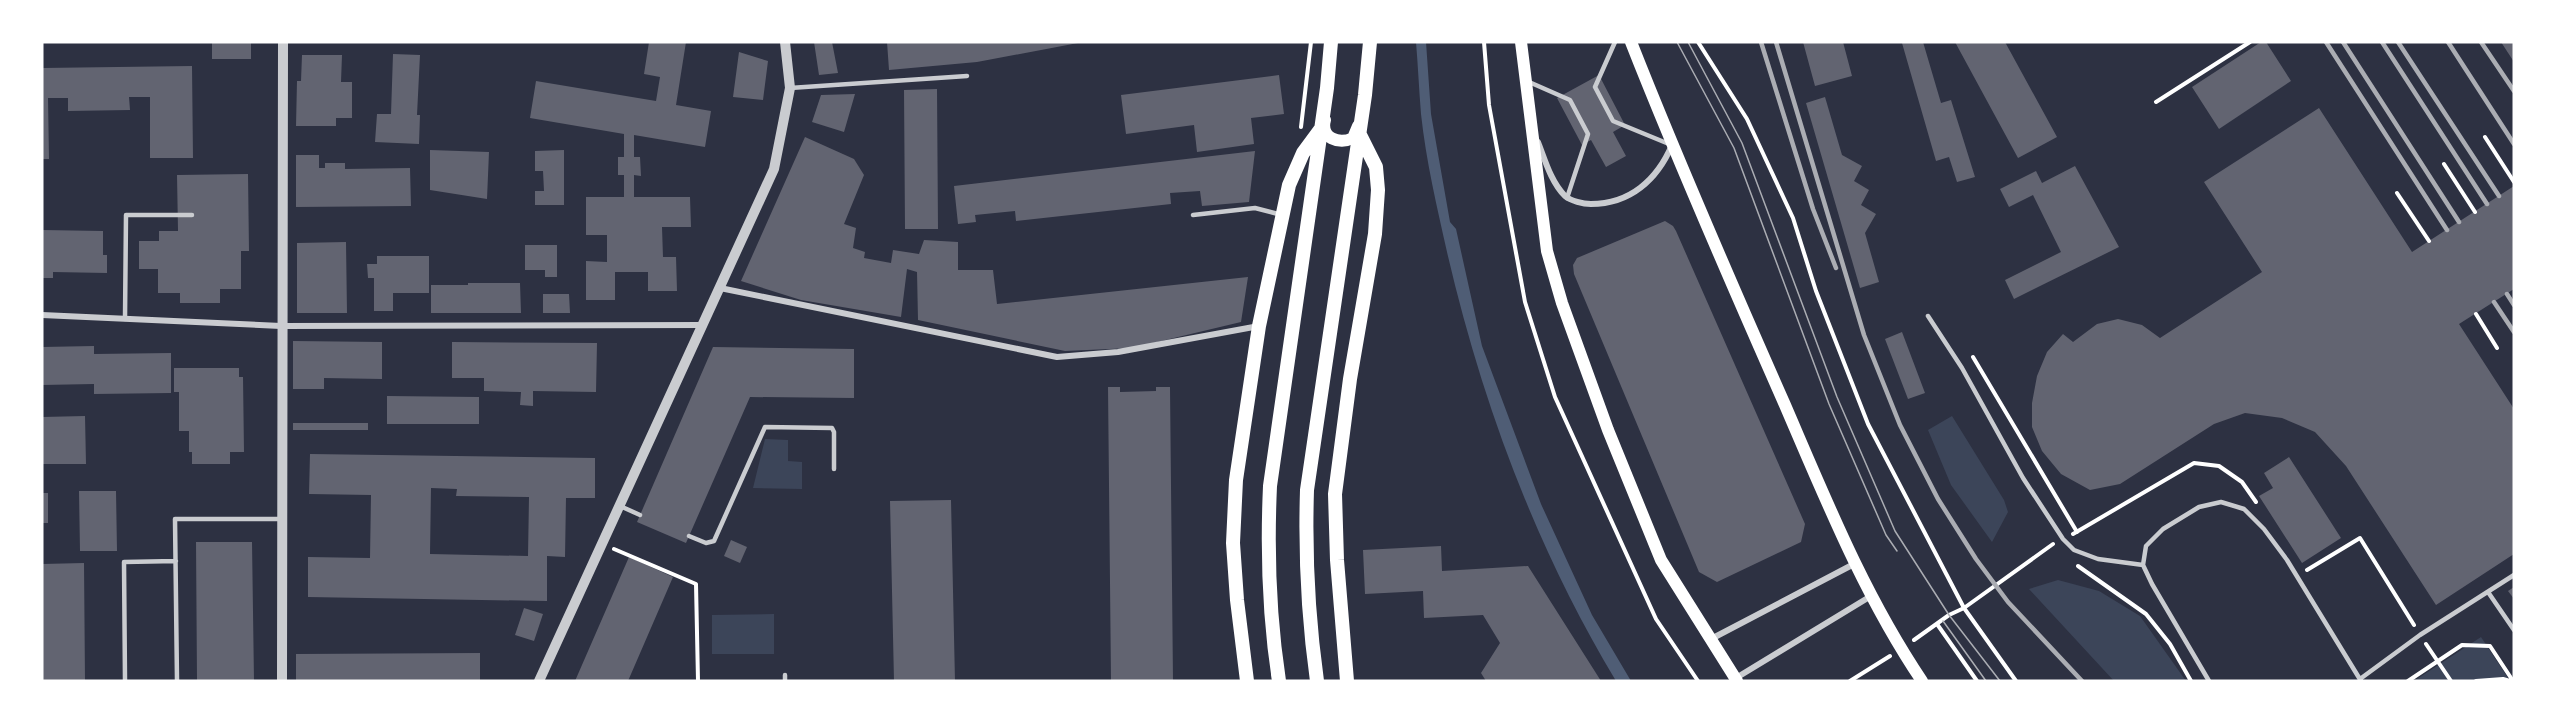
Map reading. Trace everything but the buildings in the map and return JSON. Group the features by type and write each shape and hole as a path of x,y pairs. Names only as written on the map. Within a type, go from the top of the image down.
{"main road":[{"path":"1247,681 1233,543 1236,480 1259,326 1282,215 1295,167 1323,126 1332,88 1334,42"},
{"path":"1279,681 1267,545 1270,486 1334,42"},
{"path":"1323,126 1327,135 1336,141 1353,138 1357,130 1367,42"},
{"path":"1317,681 1305,557 1307,489 1365,95 1367,42"},
{"path":"1631,42 1672,145 1854,564 1901,650 1922,681"},
{"path":"1523,44 1547,251 1562,303 1608,430 1661,560 1736,680"},
{"path":"1347,681 1337,560 1335,494 1350,379 1375,234 1378,190 1376,167 1357,130"}],"street":[{"path":"282,681 283,42"},
{"path":"539,681 774,169 790,88 785,42"},
{"path":"1533,128 1558,187 1567,198 1586,204 1608,204 1634,193 1653,178 1665,162 1672,145"},
{"path":"720,288 1057,357 1118,352 1259,326"},
{"path":"42,315 281,326 704,324"},
{"path":"1711,639 1854,564"},
{"path":"1736,680 1871,596"}],"lane":[{"path":"1615,42 1595,87 1613,121 1672,145"},
{"path":"790,88 967,76"},
{"path":"1526,81 1570,100 1588,134 1567,198"},
{"path":"1193,215 1255,208 1282,215"},
{"path":"125,319 126,215 192,215"},
{"path":"1928,316 1962,368 2023,478 2063,539 2074,550 2098,559 2143,565"},
{"path":"689,536 706,543 714,541 765,427 832,428 834,432 834,469"},
{"path":"2209,681 2143,565 2146,546 2163,529 2199,507 2221,502 2244,509 2264,529 2287,560 2360,680 2420,635 2514,576"},
{"path":"620,506 640,515"},
{"path":"177,681 175,519 281,519"},
{"path":"125,681 124,562 176,561"},
{"path":"2488,592 2514,630"},
{"path":"785,675 785,681"}],"path":[{"path":"1484,42 1489,105 1525,302 1555,397 1656,619 1698,681"},
{"path":"1698,42 1747,119 1793,218 1816,291 1868,424 1964,609 2016,681"},
{"path":"2156,102 2250,42"},
{"path":"2485,137 2514,182"},
{"path":"2444,164 2475,212"},
{"path":"2397,194 2429,241"},
{"path":"2476,314 2498,348"},
{"path":"1973,357 2077,532"},
{"path":"1964,609 2052,545 2060,552"},
{"path":"613,548 696,584 698,681"},
{"path":"2077,565 2146,614 2170,644 2191,681"},
{"path":"1937,624 1977,681"},
{"path":"2408,681 2462,645 2490,646 2511,681"},
{"path":"2476,681 2504,679 2511,681"}],"shaded area":[{"path":"1416,42 1426,42 1431,114 1450,222 1456,229 1482,346 1541,504 1592,615 1631,681 1616,681 1587,631 1537,527 1495,419 1461,308 1436,201 1423,132"},
{"path":"1952,416 2004,500 2008,512 1992,542 1951,485 1928,430"},
{"path":"765,439 788,440 788,461 802,462 802,489 753,488"},
{"path":"2058,580 2099,591 2140,616 2186,681 2114,681 2029,589"},
{"path":"774,614 774,654 712,654 712,615"},
{"path":"2481,637 2510,681 2414,681"}],"tram line":[{"path":"1677,42 1734,148 1829,404 1886,535 1897,551"},
{"path":"1688,42 1742,143 1837,397 1895,531 1949,615 2000,681"},
{"path":"1943,621 1986,681"}],"railway":[{"path":"1761,42 1813,209 1836,268"},
{"path":"1776,42 1864,335 1900,425 1938,499 1976,559 2008,602 2082,681"},
{"path":"2326,42 2447,230"},
{"path":"2343,42 2459,222"},
{"path":"2382,42 2487,204"},
{"path":"2398,42 2499,196"},
{"path":"2448,42 2514,144"},
{"path":"2481,42 2514,91"},
{"path":"2507,294 2514,305"},
{"path":"2494,302 2514,332"}]}
